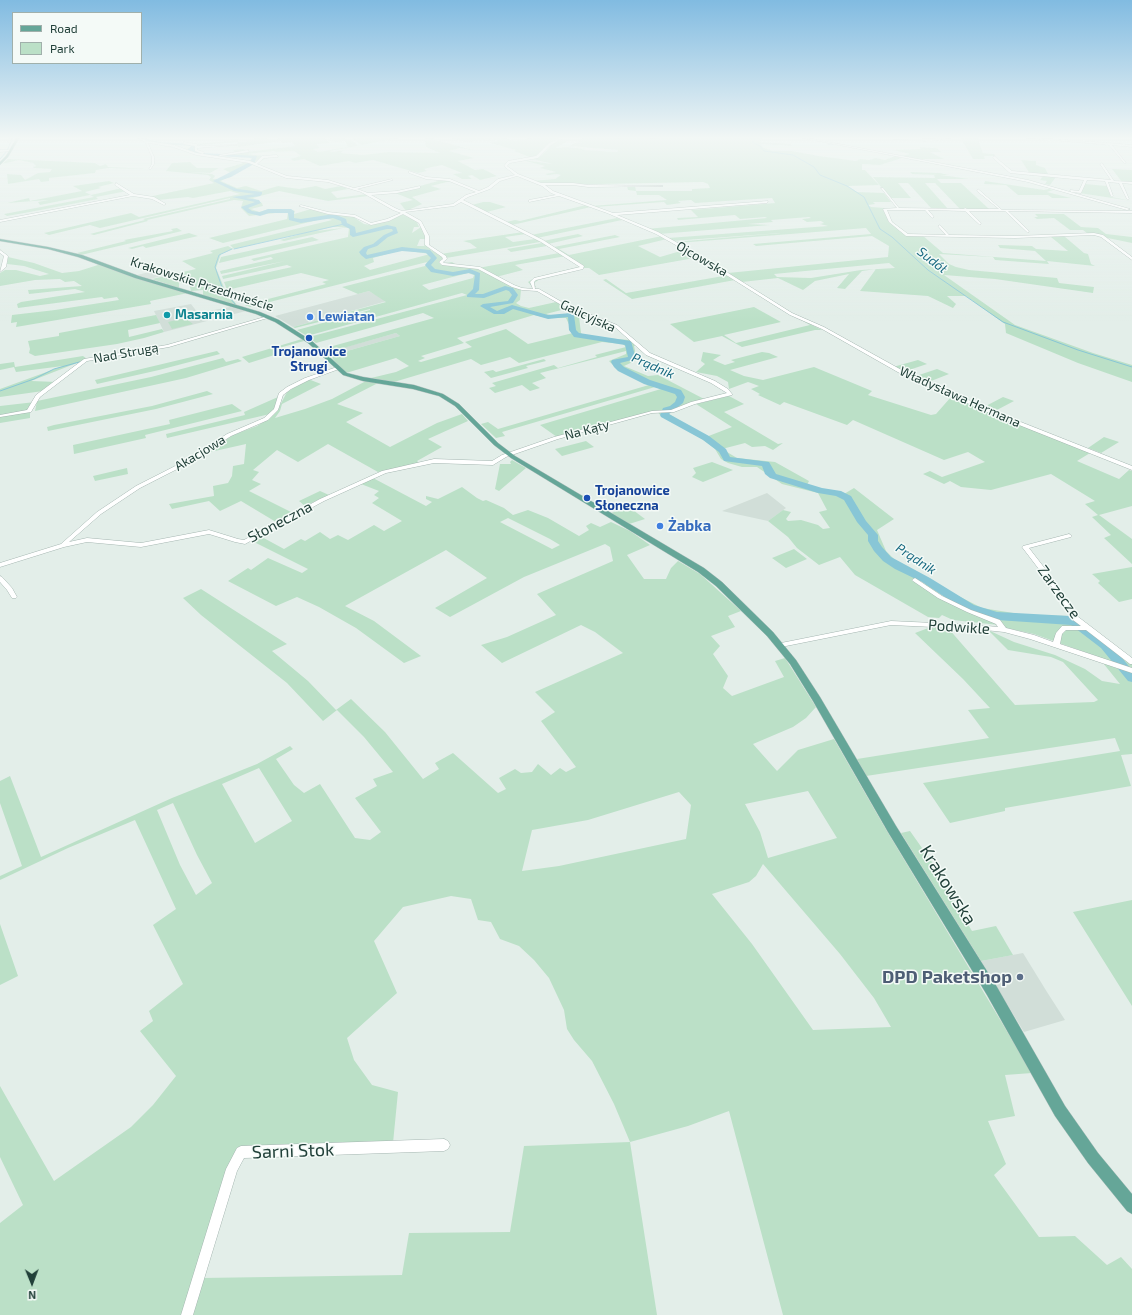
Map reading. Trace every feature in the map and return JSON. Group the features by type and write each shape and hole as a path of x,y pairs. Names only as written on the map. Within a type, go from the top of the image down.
{"main road":[{"name":"Krakowskie Przedmieście","path":"0,240 48,248 80,256 137,277 269,317 315,346 337,368 354,377 414,386 442,395 458,407 508,454 699,569 725,590"},
{"name":"Krakowska","path":"725,590 781,645 817,699 892,829 992,991 1060,1111 1093,1158 1132,1206"}],"street":[{"path":"0,221 116,198"},
{"path":"154,198 165,204"},
{"path":"375,198 420,222 427,236 427,245 444,256 445,258 441,262 443,264 479,268 517,288 524,289 534,288 532,282 535,279 582,268 582,265 547,244 462,201"},
{"path":"301,206 328,213 355,216 371,224 388,220 403,212 454,206 465,198"},
{"path":"530,201 541,198"},
{"name":"Ojcowska","path":"570,198 612,212 657,233 700,257 793,315"},
{"path":"890,198 898,208"},
{"path":"988,198 1028,232"},
{"path":"1085,198 1132,211"},
{"path":"612,212 618,213 767,202"},
{"path":"1132,211 885,209 891,222 907,235 1016,237 1094,234 1102,236 1132,259"},
{"path":"925,209 932,217"},
{"path":"966,209 980,224"},
{"path":"596,211 602,210"},
{"path":"940,226 948,235"},
{"path":"0,251 6,256 4,267 0,271"},
{"name":"Galicyjska","path":"534,288 572,309 616,326 648,354 713,382 730,394 667,412"},
{"name":"Władysława Hermana","path":"793,315 818,326 874,358 930,386 1132,468"},
{"name":"Nad Strugą","path":"0,416 29,411 38,396 86,360 167,346 269,317"},
{"name":"Akacjowa","path":"62,546 99,513 138,487 187,462 229,435 266,419 276,410 281,394 289,388 307,379 337,368"},
{"name":"Na Kąty","path":"508,454 589,429 659,412 667,412"},
{"name":"Słoneczna","path":"0,565 87,540 141,545 206,532 217,533 236,541 245,542 305,508 380,474 434,461 493,463 508,454"},
{"name":"Zarzecze","path":"1069,536 1025,547 1051,580 1075,618 1132,662"},
{"path":"0,578 10,589 14,597"},
{"path":"915,580 946,600 998,622 1004,630"},
{"name":"Podwikle","path":"781,645 895,623 976,627 1004,630 1056,645 1132,671"},
{"path":"1056,645 1059,633 1064,628 1087,628"},
{"name":"Sarni Stok","path":"187,1315 232,1168 241,1152 444,1145"}],"shaded area":[{"path":"166,268 173,273 150,279 137,275"},
{"path":"369,291 387,301 293,327 275,316"},
{"path":"191,304 198,313 230,307 246,311 164,332 154,311"},
{"path":"396,333 400,336 340,353 335,350"},
{"path":"767,493 786,508 768,521 722,511"},
{"path":"1023,953 1065,1020 1024,1032 981,961"}],"green space":[{"path":"27,198 29,198 30,201 44,198 73,198 40,205 38,202 48,200 7,203"},
{"path":"87,198 98,199 7,216 4,214"},
{"path":"153,198 174,198 158,200"},
{"path":"221,198 228,198 100,228 90,225 49,235 44,233 131,213 139,217"},
{"path":"254,198 262,203 263,206 251,209 259,212 269,209 289,209 295,211 294,214 311,209 357,217 355,218 364,224 372,225 402,214 416,220 419,227 414,227 412,233 421,227 426,237 426,239 420,239 417,246 424,246 425,243 431,250 442,256 443,258 440,262 441,264 478,268 521,290 520,300 516,303 521,306 529,308 556,302 569,308 546,314 556,316 576,312 586,315 579,317 581,333 583,335 589,337 630,340 636,345 634,346 637,360 624,366 648,376 658,375 706,400 666,412 706,437 732,427 696,404 729,396 744,404 724,412 778,444 783,443 773,450 765,446 752,447 745,443 722,449 737,458 775,462 809,481 807,485 818,489 844,494 854,488 894,519 877,530 886,551 901,566 920,576 913,580 937,596 999,625 953,620 942,615 939,618 928,617 855,575 840,557 819,565 797,548 788,537 768,521 783,510 791,512 786,519 788,521 801,520 818,525 823,529 830,528 819,512 827,510 818,493 782,484 757,467 742,467 728,463 721,459 715,449 702,439 659,414 658,411 557,437 540,425 661,389 655,387 502,432 505,436 496,438 481,424 488,422 498,429 649,385 615,367 609,361 626,354 626,351 540,373 546,378 532,383 540,388 530,391 522,385 495,393 489,388 496,386 492,383 554,365 558,368 597,357 595,355 626,347 623,344 602,342 519,363 510,357 481,365 471,359 394,382 371,378 396,372 409,366 396,358 346,373 337,365 331,356 337,352 340,353 400,336 396,333 333,351 322,349 434,318 423,313 316,343 309,337 467,295 462,293 307,336 297,330 370,309 295,328 293,327 386,302 369,291 358,294 342,287 425,266 427,262 250,307 245,305 326,284 322,282 329,280 301,273 227,290 224,282 292,267 287,265 223,279 222,276 285,261 221,274 220,271 273,259 271,257 254,261 251,259 348,237 349,228 332,227 316,231 343,228 284,241 280,240 304,233 234,249 230,245 332,220 326,218 223,243 209,238 287,219 288,212 249,216 241,208 243,201 234,200 147,220 148,221 94,235 90,234 145,220 143,219 230,199","holes":["402,250 430,254 370,270 364,266 374,262 373,258","468,273 474,275 473,278 429,290 422,285","534,315 547,318 566,318 573,333 528,344 506,329 465,342 472,347 421,362 418,361 425,358 421,356 464,343 457,338"]},
{"path":"315,198 349,198 328,201"},
{"path":"409,198 414,198 422,204 406,211 400,203 413,200"},
{"path":"664,198 766,198 695,203 691,200 678,201 681,203 667,205 664,202 592,206 667,200"},
{"path":"772,198 888,198 891,202 873,202 875,204 868,205 871,207 885,208 884,209 890,222 906,235 922,235 943,253 1046,261 1035,251 1000,248 998,245 1032,246 1036,249 1068,251 1051,237 1064,236 1084,253 1088,254 1091,264 1095,266 1047,261 1049,264 995,260 993,257 939,254 949,264 969,270 1057,278 1059,283 1094,287 1093,293 995,279 944,275 1015,325 1093,353 1132,365 1132,382 1078,363 1006,333 1005,324 966,296 947,296 956,304 953,308 928,296 860,291 876,269 895,268 889,263 774,274 777,277 811,278 875,269 862,271 845,289 837,288 849,274 815,281 803,290 778,278 742,282 728,273 888,257 889,246 872,236 756,246 753,244 871,234 866,228 677,243 674,242 781,233 672,241 668,238 828,226 820,224 824,223 821,221 807,222 802,219 811,218 809,217 771,220 773,222 748,224 770,225 659,234 646,229 767,218 740,219 735,215 678,220 677,218 698,217 691,210 775,203"},
{"path":"922,198 939,198 948,209 931,208"},
{"path":"950,198 978,198 989,209 960,209"},
{"path":"490,202 506,207 487,212 472,205"},
{"path":"586,205 591,207 512,225 506,222 515,220 520,221"},
{"path":"1035,214 1064,214 1081,227 1098,228 1106,234 1132,237 1132,243 1088,234 1083,230 1070,230 1054,218 1037,219 1034,217 1038,217"},
{"path":"617,218 622,220 537,238 543,241 578,234 583,236 548,244 554,247 615,235 620,237 559,249 569,255 662,236 667,239 638,246 660,257 684,250 700,257 599,275 589,268 582,268 540,279 534,283 536,287 532,287 528,282 534,278 582,266 566,256 515,265 523,270 496,277 481,269 444,263 452,262 455,264 478,268 559,253 547,246 511,252 507,249 542,243 540,242 446,258 441,254 477,248 470,243 463,241 523,232 526,234 505,237 513,242 535,239 531,235"},
{"path":"177,228 182,231 81,255 77,253 126,241 124,240 173,231 171,229"},
{"path":"189,233 198,236 146,248 143,246 132,249 128,248"},
{"path":"312,237 319,240 219,263 221,257"},
{"path":"228,246 233,249 221,254 216,268 225,290 237,305 203,295 203,290 191,291 189,283 179,283 179,288 152,279 196,269 182,261 213,253 210,251"},
{"path":"8,257 34,263 62,273 79,271 101,264 188,293 150,301 151,304 16,327 17,322 11,323 12,315 119,300 117,297 104,299 102,297 18,308 17,304 21,302 85,292 75,289 29,294 28,290 82,286 74,281 65,282 60,279 35,280 0,286 0,273 5,270 16,270 40,276 49,274 24,266 7,264"},
{"path":"729,275 735,280 632,299 603,280 606,279 626,293"},
{"path":"754,307 781,322 724,335 736,343 810,325 798,318 822,330 815,330 742,347 722,336 694,342 670,324"},
{"path":"156,315 160,323 128,330 129,337 162,329 164,332 117,344 35,356 29,353 30,349 28,341 59,336 59,333"},
{"path":"185,318 193,324 172,329 168,322"},
{"path":"302,339 304,341 279,348 284,352 249,363 242,357"},
{"path":"217,351 220,354 159,370 97,384 95,380"},
{"path":"703,352 721,355 713,360 725,365 735,362 731,360 762,352 769,353 778,357 730,370 744,376 763,380 814,367 872,391 868,395 931,415 936,414 951,397 1090,453 1077,461 1119,479 1129,470 1132,471 1132,506 1099,515 1132,539 1132,564 1104,538 1111,535 1092,517 1098,515 1085,504 1095,501 1051,474 991,490 961,487 950,481 944,484 923,474 930,471 942,477 985,462 968,452 944,460 853,420 847,425 784,402 780,405 758,395 760,394 751,389 759,386 748,382 729,389 728,382 717,376 696,372 705,364 701,361"},
{"path":"83,356 87,359 31,381 57,382 43,391 0,397 0,389 63,366 16,372 14,367 0,370 0,364 14,362 15,367"},
{"path":"223,358 226,362 238,359 242,361 186,378 35,411 37,401 151,377"},
{"path":"544,359 546,361 526,366 528,368 491,378 484,372 493,370 496,372"},
{"path":"918,360 927,364 903,372 893,367"},
{"path":"937,369 949,374 926,383 913,377"},
{"path":"308,379 321,384 282,404 280,411 275,418 332,399 366,381 378,383 337,404 363,413 346,422 390,447 437,423 462,414 468,421 428,439 442,447 417,461 419,463 378,472 328,444 298,462 277,450 253,470 259,472 252,480 261,484 249,491 293,513 276,522 241,501 220,511 209,501 172,509 169,504 214,496 213,486 228,483 232,476 233,466 244,464 246,444 206,453 233,435 257,426 271,417 277,411 287,392"},
{"path":"207,391 213,394 156,409 48,431 47,427 152,406"},
{"path":"278,397 277,405 270,414 167,438 166,434 245,415 244,412"},
{"path":"1003,397 1014,401 995,411 984,407"},
{"path":"35,402 30,410 0,415 0,406"},
{"path":"232,404 242,411 145,435 146,438 74,454 73,445 170,424 169,420"},
{"path":"30,412 30,418 0,423 0,417"},
{"path":"1104,437 1119,442 1101,453 1088,448"},
{"path":"586,441 594,447 562,456 555,449"},
{"path":"512,460 526,468 499,491 495,489 500,464 511,464 510,462"},
{"path":"712,462 733,470 703,482 692,477 696,473 693,468"},
{"path":"127,468 128,474 95,481 93,476"},
{"path":"373,478 426,506 432,502 426,499 426,496 438,499 462,487 477,498 483,501 486,500 504,508 513,515 528,510 548,518 579,536 589,530 586,526 591,523 600,527 611,522 630,531 650,545 627,555 644,579 666,579 671,568 678,561 700,574 741,611 728,616 735,627 711,636 720,646 713,654 728,676 723,688 732,696 784,677 775,661 785,658 816,707 806,718 793,727 753,744 777,771 798,750 834,739 884,826 1032,1073 1005,1075 1015,1116 988,1121 1006,1164 994,1175 1039,1237 1075,1236 1107,1265 1121,1257 1132,1269 1132,1315 783,1315 729,1111 688,1126 630,1142 614,1104 592,1061 574,1040 567,1029 564,1010 549,978 534,960 519,946 500,939 491,922 478,920 471,899 451,896 403,907 374,941 397,993 347,1038 354,1060 372,1085 398,1092 393,1143 240,1148 183,1315 0,1315 0,1223 23,1205 0,1157 0,1086 54,1181 131,1127 153,1105 176,1076 140,1031 153,1021 149,1011 183,984 153,925 176,909 135,820 68,848 0,880 0,876 22,866 0,803 0,781 10,776 41,857 172,798 257,764 290,746 293,749 276,759 294,785 304,793 320,784 355,838 370,840 381,832 355,798 377,786 373,779 393,772 364,737 337,710 323,721 287,683 201,615 183,598 201,589 287,644 272,651 308,681 336,710 351,699 385,732 423,779 439,769 435,763 453,753 498,793 506,789 499,778 515,769 521,773 532,772 538,764 551,775 560,768 566,772 576,767 541,721 555,712 535,692 623,653 595,632 581,625 502,663 481,645 507,637 556,615 537,594 613,561 610,547 605,544 524,577 450,617 435,608 487,578 446,550 345,606 374,621 421,656 404,663 356,628 319,607 297,597 276,606 228,581 248,568 251,570 268,558 302,573 308,569 252,541 260,536 284,549 301,539 305,541 320,532 330,539 338,535 348,540 374,525 384,531 402,521 372,503 379,498 374,495 379,491 361,484","holes":["508,518 560,545 552,549 500,522","259,768 292,821 255,843 222,784","808,791 837,838 768,858 760,832 745,804","679,792 691,805 686,839 559,866 522,871 532,830 588,820","173,803 197,855 212,883 196,895 180,865 157,810","763,864 840,954 874,998 891,1027 813,1030 752,944 712,894 749,882 756,876"]},
{"path":"320,491 329,495 305,506 299,501"},
{"path":"629,507 645,519 629,524 611,513"},
{"path":"794,549 807,559 786,568 772,558"},
{"path":"1132,567 1132,599 1119,602 1098,583 1100,581 1092,574"},
{"path":"925,579 982,608 1026,615 1068,616 1074,618 1132,663 1132,669 1034,634 1006,628 982,614 949,599 926,586 923,580"},
{"path":"931,627 948,628 1015,705 1094,702 1098,700 1063,662 1051,657 1008,650 988,630 1014,642 1055,655 1085,669 1102,681 1120,684 1103,663 1132,674 1132,754 1121,755 1131,786 1005,808 1005,811 950,823 923,783 1120,751 1115,738 866,776 857,759 989,738 968,710 990,708 963,679 915,633"},
{"path":"910,831 934,865 947,890 972,931 996,926 1013,955 981,961 901,833"},
{"path":"1132,900 1132,1006 1073,912"},
{"path":"0,924 18,976 0,985"},
{"path":"630,1142 657,1315 192,1315 200,1292 202,1278 402,1275 409,1233 510,1232 524,1146"}],"waterway":[{"name":"Prądnik","path":"243,198 257,201 258,203 244,207 250,212 260,214 268,211 291,211 291,219 301,221 334,216 344,220 344,224 353,228 353,235 387,227 394,228 396,232 386,236 375,245 366,248 362,252 363,254 366,257 402,249 428,251 434,258 428,265 433,271 453,274 470,271 478,274 476,290 469,296 484,296 505,288 511,289 515,295 510,303 483,306 496,313 502,313 512,307 548,317 571,315 573,330 577,335 628,343 632,359 618,360 615,362 617,365 621,369 647,382 678,392 681,397 679,403 673,408 666,410 664,415 706,438 723,451 727,459 766,464 770,474 773,476 821,491 838,493 848,498 862,522 873,535 873,541 878,549 887,559 899,567 926,580 970,608 997,616 1070,620 1075,622 1105,645 1132,678"},
{"name":"Sudół","path":"865,198 880,229 892,237 928,270 1003,322 1078,350 1132,367"},
{"path":"234,249 344,224"},
{"path":"232,249 219,255 215,267 223,290 235,304"},
{"path":"0,391 34,379 54,369 83,361"}],"place":[{"name":"Masarnia","path":"167,315"},
{"name":"Lewiatan","path":"310,317"},
{"name":"Trojanowice Strugi","path":"309,338"},
{"name":"Trojanowice Słoneczna","path":"587,498"},
{"name":"Żabka","path":"660,526"},
{"name":"DPD Paketshop","path":"1020,977"}]}
